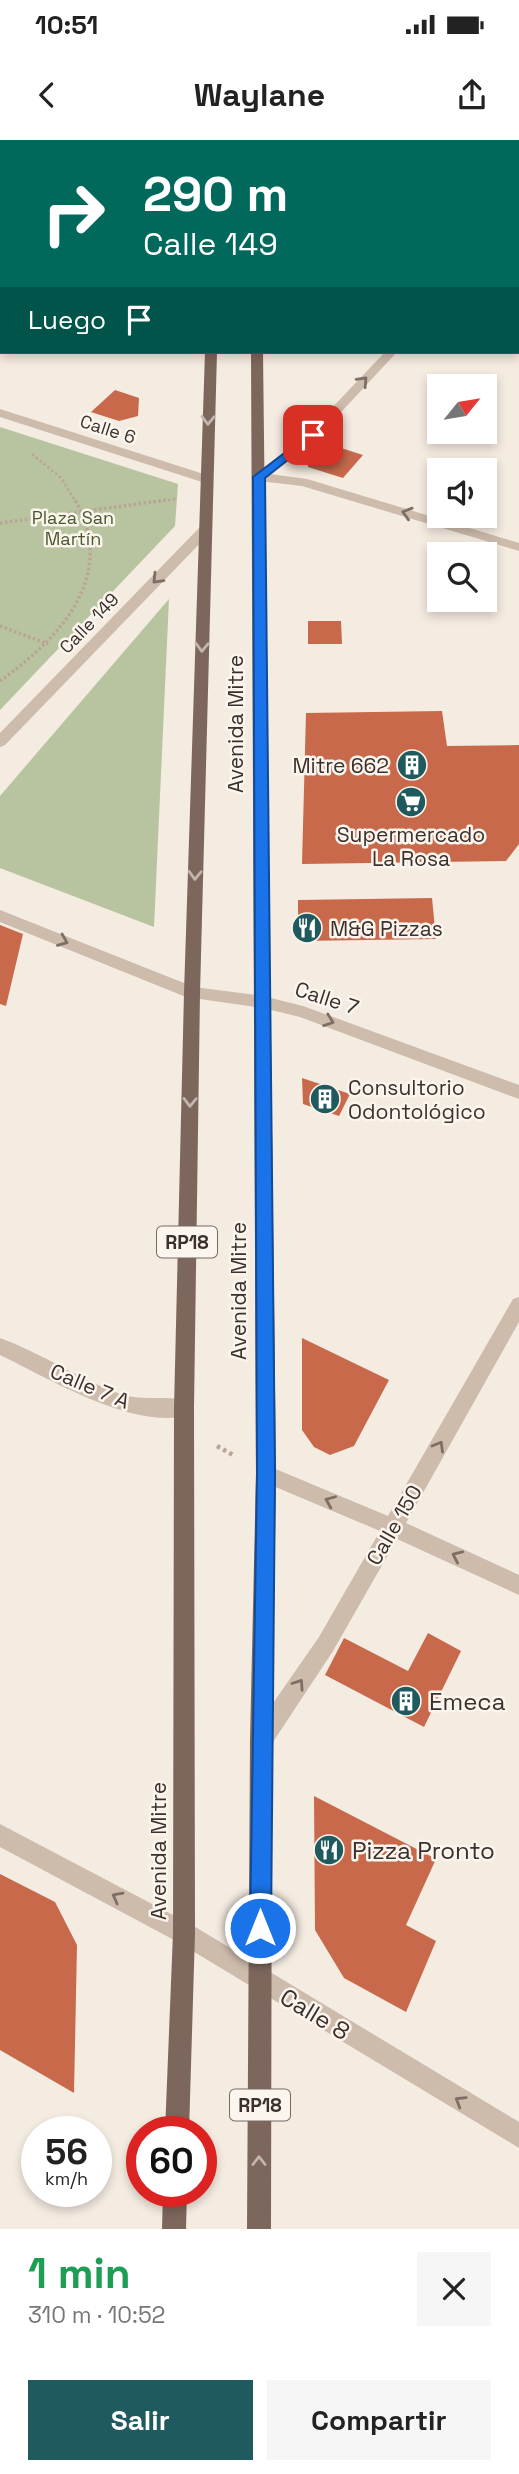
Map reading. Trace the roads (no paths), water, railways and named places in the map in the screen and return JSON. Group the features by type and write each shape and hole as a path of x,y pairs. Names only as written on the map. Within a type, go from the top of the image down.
{"main road":[{"name":"Avenida Mitre","path":"178,2116 184,1933 184,1408 192,993 211,354"},
{"name":"Avenida Mitre","path":"257,354 266,1474 261,1740 259,2229"},
{"path":"174,2229 175,2207"}],"street":[{"path":"259,477 313,435 389,354"},
{"name":"Calle 6","path":"0,413 206,487"},
{"path":"259,477 303,482 519,547"},
{"name":"Calle 149","path":"0,742 205,530"},
{"name":"Calle 7","path":"0,915 192,993 263,1002 303,1012 519,1092"},
{"name":"Calle 150","path":"261,1740 326,1644 519,1305"},
{"name":"Calle 7 A","path":"0,1346 118,1402 144,1408 184,1408"},
{"path":"266,1474 394,1527 519,1585"},
{"name":"Calle 8","path":"0,1835 184,1933 519,2136"}],"place":[{"name":"Mitre 662","path":"412,765"},
{"name":"Supermercado La Rosa","path":"411,802"},
{"name":"M&G Pizzas","path":"307,928"},
{"name":"Consultorio Odontológico","path":"325,1099"},
{"name":"Emeca","path":"406,1701"},
{"name":"Pizza Pronto","path":"329,1850"}],"park label":[{"name":"Plaza San Martín","path":"73,527"}]}
